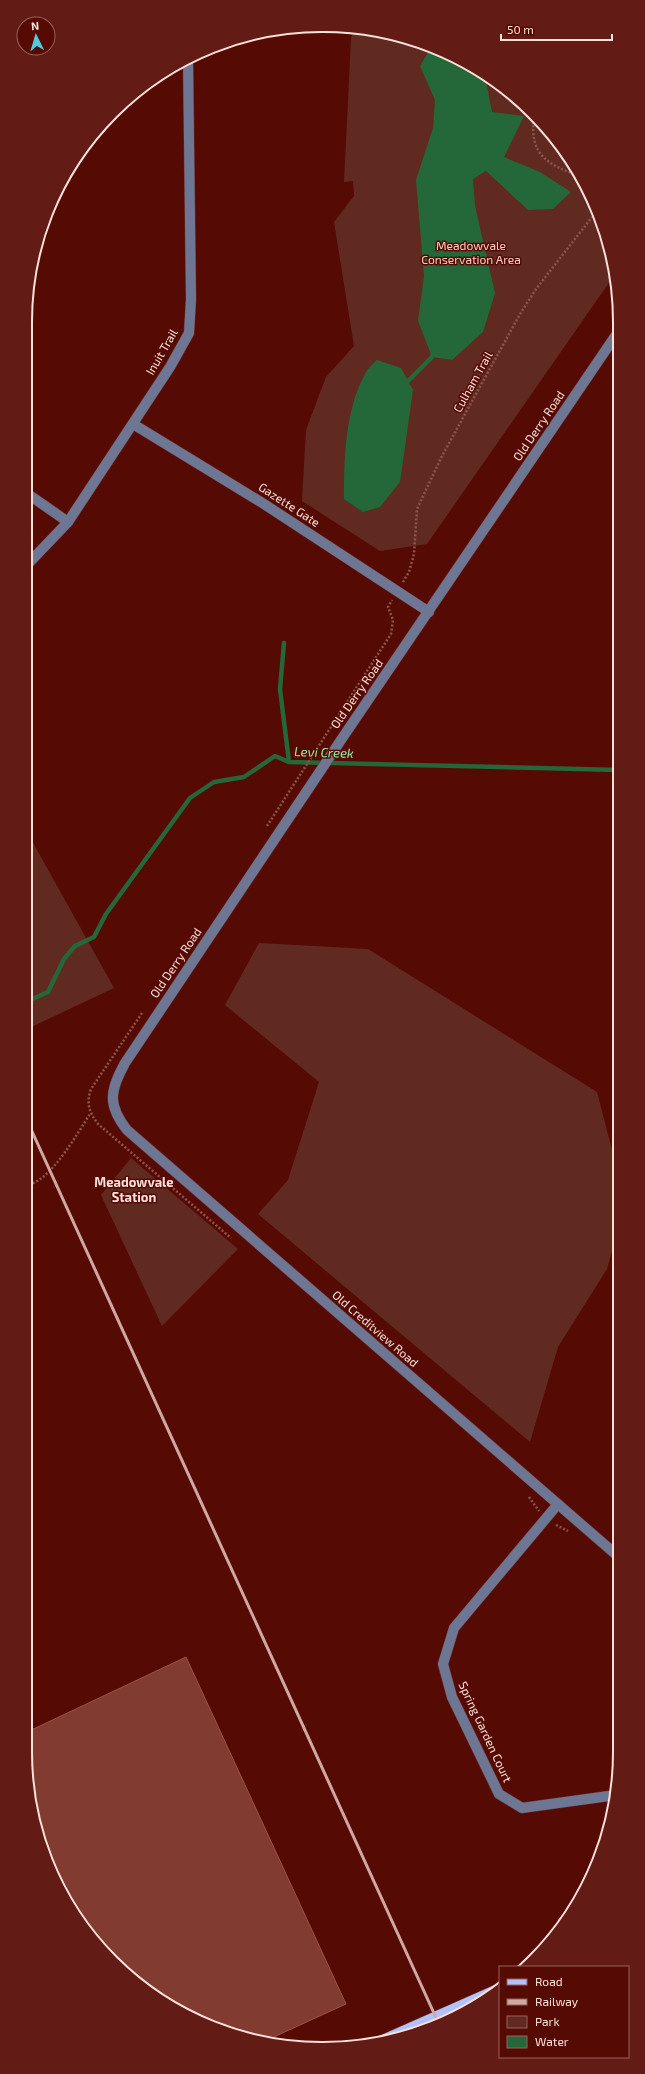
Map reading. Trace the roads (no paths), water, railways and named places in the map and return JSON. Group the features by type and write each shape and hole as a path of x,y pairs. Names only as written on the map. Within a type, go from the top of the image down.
{"main road":[{"path":"405,2030 473,2000"}],"street":[{"name":"Inuit Trail","path":"32,560 68,522 133,424 189,333 191,299 188,65"},
{"name":"Old Derry Road","path":"117,1117 113,1107 112,1093 116,1078 303,796 613,339"},
{"name":"Gazette Gate","path":"133,424 264,504 429,612"},
{"path":"32,497 68,522"},
{"name":"Old Creditview Road","path":"117,1117 127,1130 145,1146 613,1552"},
{"name":"Spring Garden Court","path":"558,1504 454,1628 443,1664 452,1697 499,1794 522,1808 610,1796"}],"water":[{"path":"428,52 468,71 486,83 492,112 524,116 504,157 540,172 571,192 553,209 528,210 486,171 473,179 475,206 495,293 483,332 452,360 432,357 418,321 424,276 416,180 433,128 435,100 420,66"},
{"path":"377,360 401,368 413,390 400,482 380,507 363,512 344,499 345,451 353,403 358,388 366,372"}],"waterway":[{"path":"405,384 432,357 433,353"},
{"path":"284,643 280,689 289,762"},
{"name":"Levi Creek","path":"32,999 48,992 64,959 75,946 94,937 106,914 190,798 214,782 244,777 275,756 289,762 613,770"}],"railway":[{"path":"32,1131 437,2019"}],"district":[{"name":"Meadowvale Station","path":"134,1190"}],"park label":[{"name":"Meadowvale Conservation Area","path":"471,253"}]}
